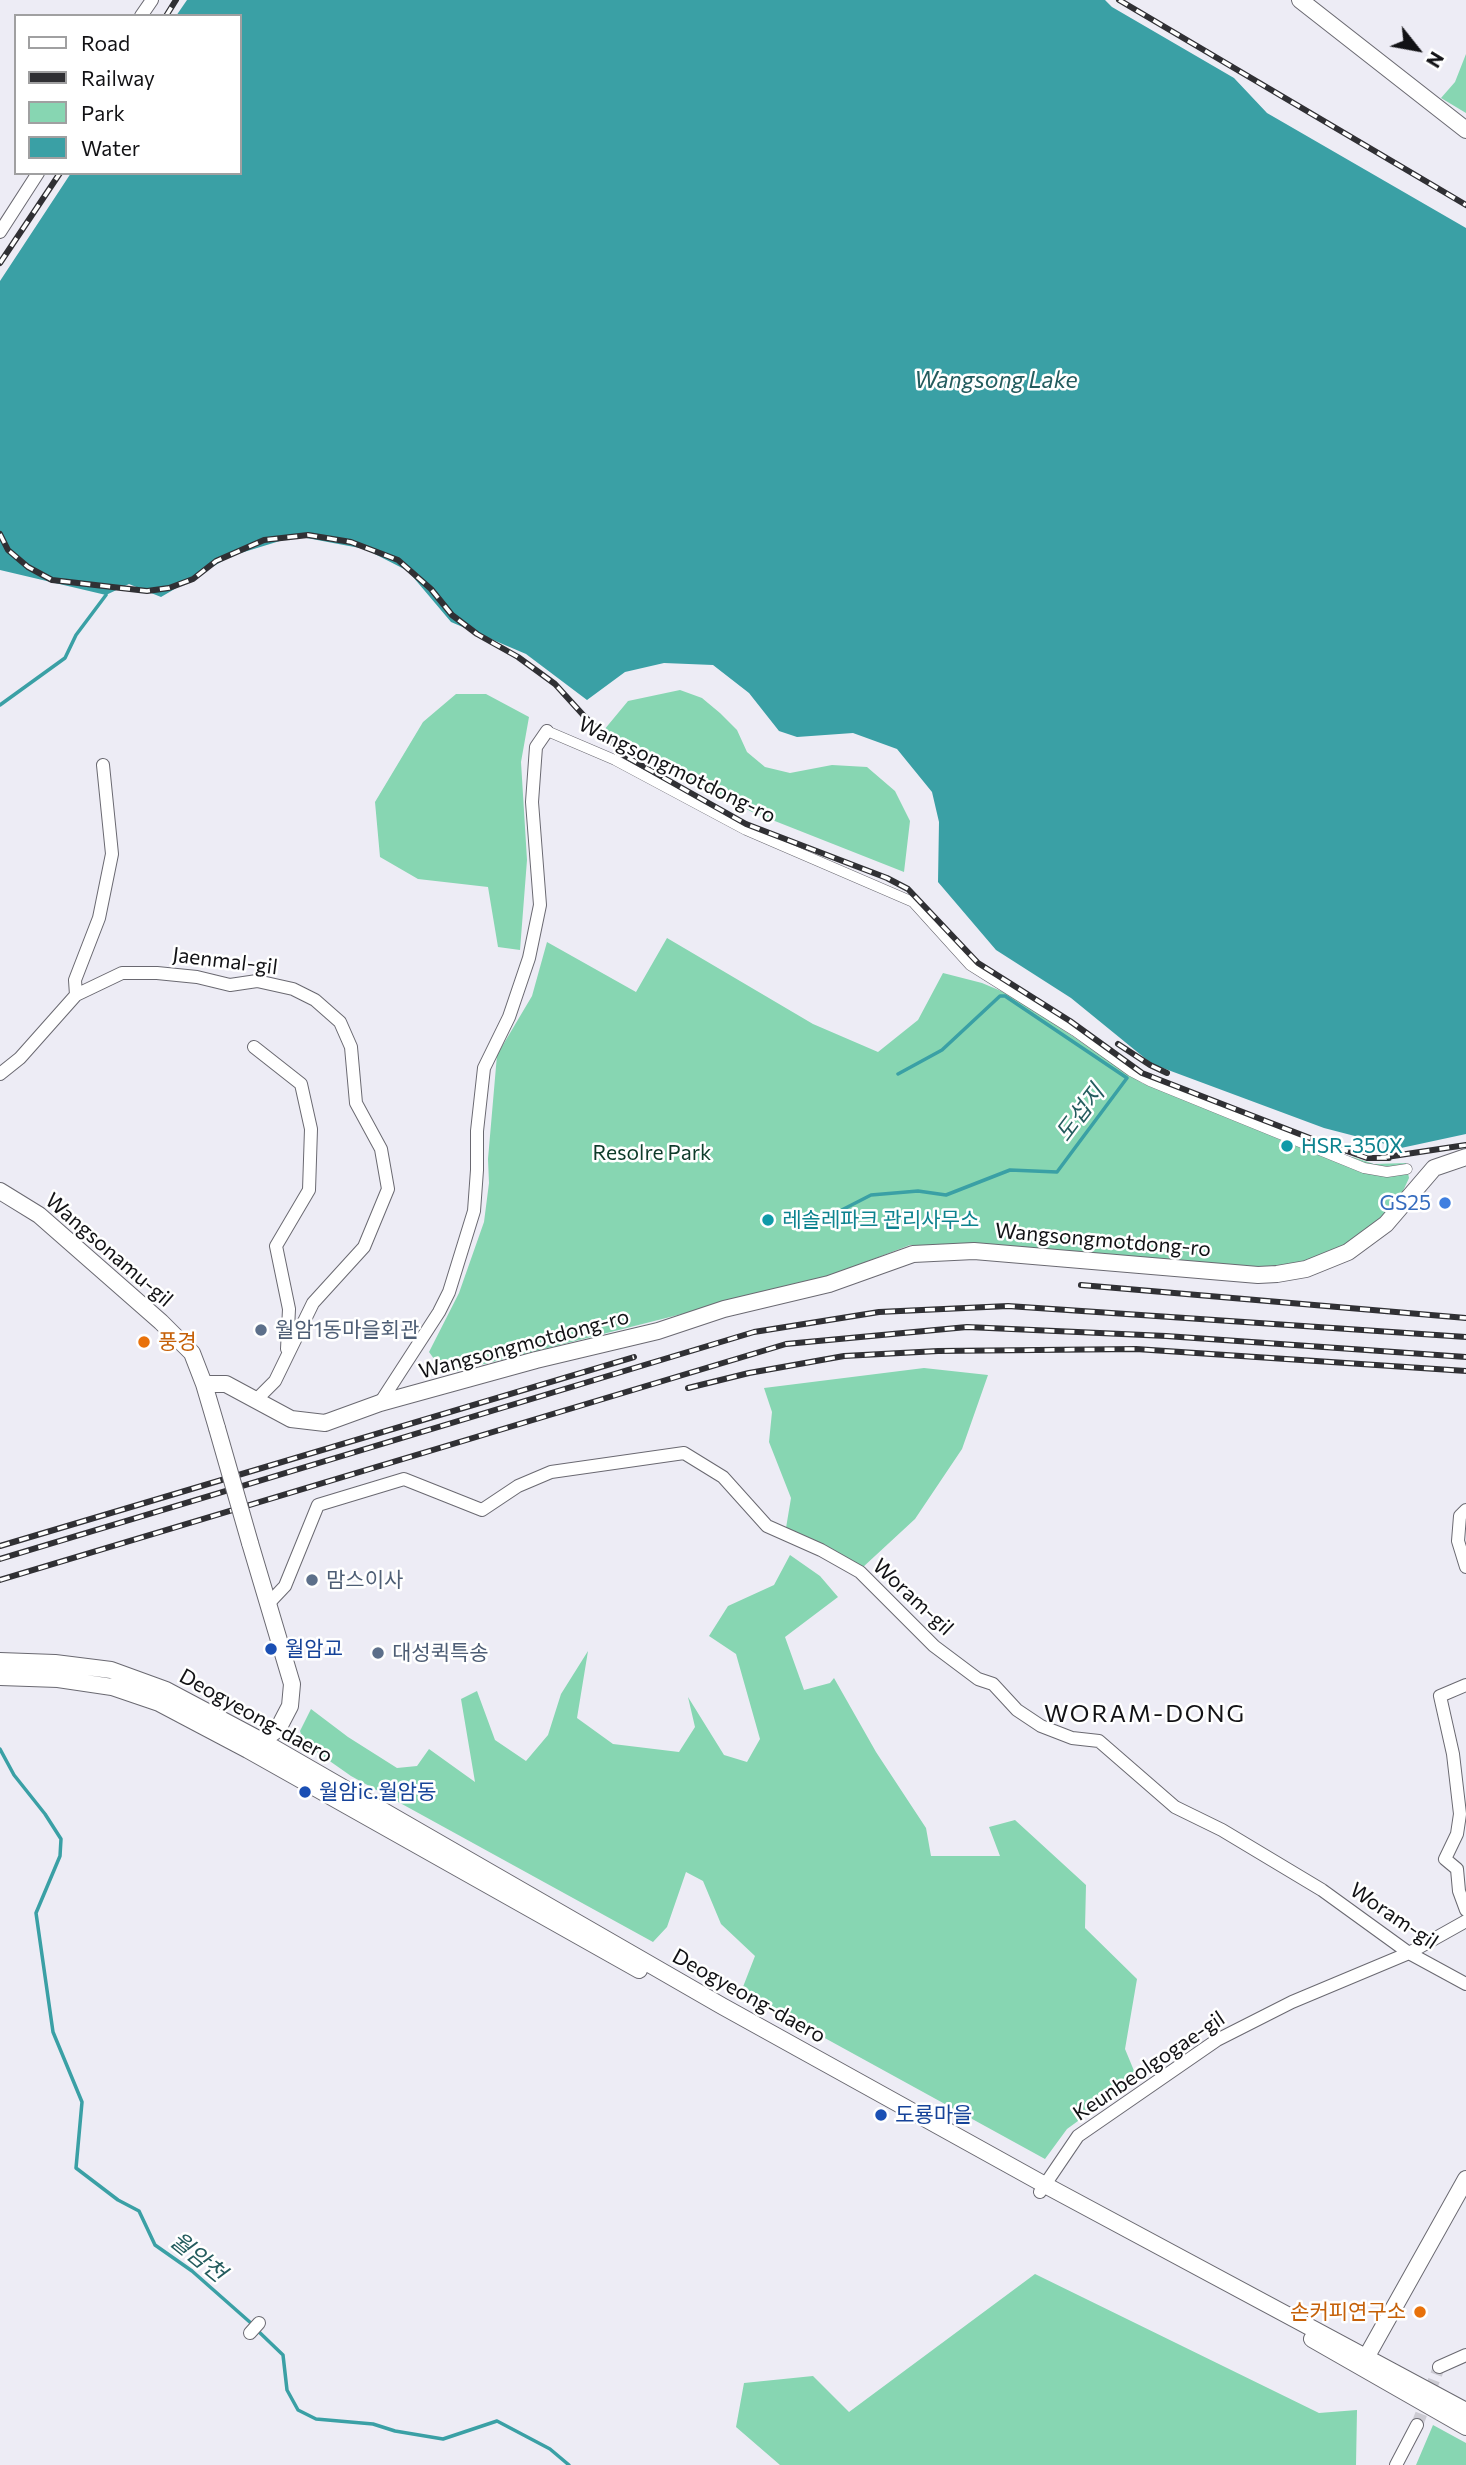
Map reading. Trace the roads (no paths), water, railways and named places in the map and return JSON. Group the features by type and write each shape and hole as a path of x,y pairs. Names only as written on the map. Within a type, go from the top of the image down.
{"street":[{"path":"1300,0 1466,130"},
{"path":"0,232 37,175"},
{"name":"Wangsongmotdong-ro","path":"380,1403 449,1292 474,1211 478,1170 477,1131 484,1068 509,1017 529,958 540,905 532,802 536,747 547,730 615,760 746,830 913,902 970,965 1150,1081 1364,1168 1387,1172 1407,1169"},
{"path":"76,995 75,980 99,918 112,854 103,765"},
{"name":"Jaenmal-gil","path":"0,1074 20,1058 76,995 122,973 197,977 230,985 257,981 293,989 315,1000 340,1022 351,1047 356,1103 381,1149 388,1189 364,1247 313,1303 275,1381 256,1399"},
{"path":"254,1047 301,1084 312,1129 310,1190 276,1246 289,1309 287,1357"},
{"name":"Wangsongmotdong-ro","path":"204,1384 226,1384 291,1419 325,1423 380,1403 536,1360 658,1331 724,1309 829,1284 913,1254 974,1251 1258,1275 1306,1269 1348,1252 1386,1224 1434,1168 1466,1157"},
{"name":"Wangsonamu-gil","path":"0,1191 39,1215 171,1332 192,1353 204,1384"},
{"path":"204,1384 292,1684 290,1706 278,1729 255,1746"},
{"name":"Woram-gil","path":"268,1604 285,1586 318,1505 404,1479 482,1510 518,1486 551,1472 684,1453 723,1477 767,1526 821,1550 860,1572 934,1646 978,1679 993,1684 1017,1710 1041,1726 1072,1738 1099,1741 1175,1807 1222,1830 1322,1890 1409,1953 1466,1984"},
{"path":"1466,1510 1460,1516 1458,1541 1466,1567"},
{"name":"Deogyeong-daero","path":"0,1661 55,1663 111,1670 166,1690 255,1746 1042,2188 1364,2362 1466,2411"},
{"name":"Deogyeong-daero","path":"0,1677 58,1679 111,1688 159,1703 255,1746"},
{"path":"1466,1685 1440,1696 1453,1754 1460,1814 1457,1834 1445,1859 1457,1869 1459,1891 1466,1910"},
{"name":"Keunbeolgogae-gil","path":"1042,2188 1078,2136 1217,2040 1292,2002 1409,1953 1466,1921"},
{"path":"1364,2362 1466,2179"},
{"path":"1439,2367 1466,2355"},
{"name":"Deogyeong-daero","path":"1364,2362 1466,2427"},
{"path":"1396,2465 1418,2425"}],"water":[{"name":"Wangsong Lake","path":"187,0 1105,0 1112,7 1234,78 1267,113 1466,228 1466,1134 1401,1148 1324,1128 1152,1064 1071,998 996,950 938,882 939,822 932,792 897,749 853,733 797,737 779,731 749,693 713,665 664,663 625,672 587,700 526,654 451,622 408,571 365,549 296,536 231,556 161,597 129,584 106,595 0,570 0,281 70,175 242,175 242,14 177,14"}],"waterway":[{"name":"월암천","path":"0,705 65,658 76,635 106,595"},
{"name":"도섭지","path":"832,1215 871,1195 918,1191 946,1195 1010,1170 1057,1172 1127,1078 1005,996 1000,996 942,1050 898,1074"},
{"name":"월암천","path":"0,1749 14,1775 61,1839 60,1856 36,1913 53,2032 82,2102 76,2168 118,2200 139,2211 155,2245 192,2271 252,2324"},
{"name":"월암천","path":"257,2330 283,2355 287,2390 298,2410 316,2419 373,2424 395,2431 443,2439 497,2421 550,2449 569,2465"}],"tunnel":[{"path":"1417,2425 1439,2367"}],"railway":[{"path":"167,14 176,0"},
{"path":"1119,0 1466,205"},
{"path":"0,263 59,175"},
{"path":"0,534 8,550 28,567 52,580 147,591 169,588 193,579 216,561 264,540 308,535 351,542 398,560 431,589 452,615 555,684 625,756 746,824 887,878 908,889 978,963 1070,1021 1142,1073 1367,1158 1389,1158"},
{"path":"1118,1044 1167,1073"},
{"path":"1380,1158 1466,1145"},
{"path":"1081,1285 1466,1318"},
{"path":"0,1559 754,1332 879,1312 1008,1306 1466,1337"},
{"path":"0,1580 786,1344 967,1327 1166,1336 1466,1357"},
{"path":"688,1388 749,1373 844,1356 938,1351 1136,1349 1466,1371"},
{"path":"0,1546 634,1357"}],"place":[{"name":"HSR-350X","path":"1287,1146"},
{"name":"GS25","path":"1445,1203"},
{"name":"레솔레파크 관리사무소","path":"768,1220"},
{"name":"월암1동마을회관","path":"261,1330"},
{"name":"풍경","path":"144,1342"},
{"name":"맘스이사","path":"312,1580"},
{"name":"월암교","path":"271,1649"},
{"name":"대성퀵특송","path":"378,1653"},
{"name":"월암ic.월암동","path":"305,1792"},
{"name":"도룡마을","path":"881,2115"},
{"name":"손커피연구소","path":"1420,2312"}],"district":[{"name":"WORAM-DONG","path":"1145,1714"}],"park label":[{"name":"Resolre Park","path":"652,1153"}]}
